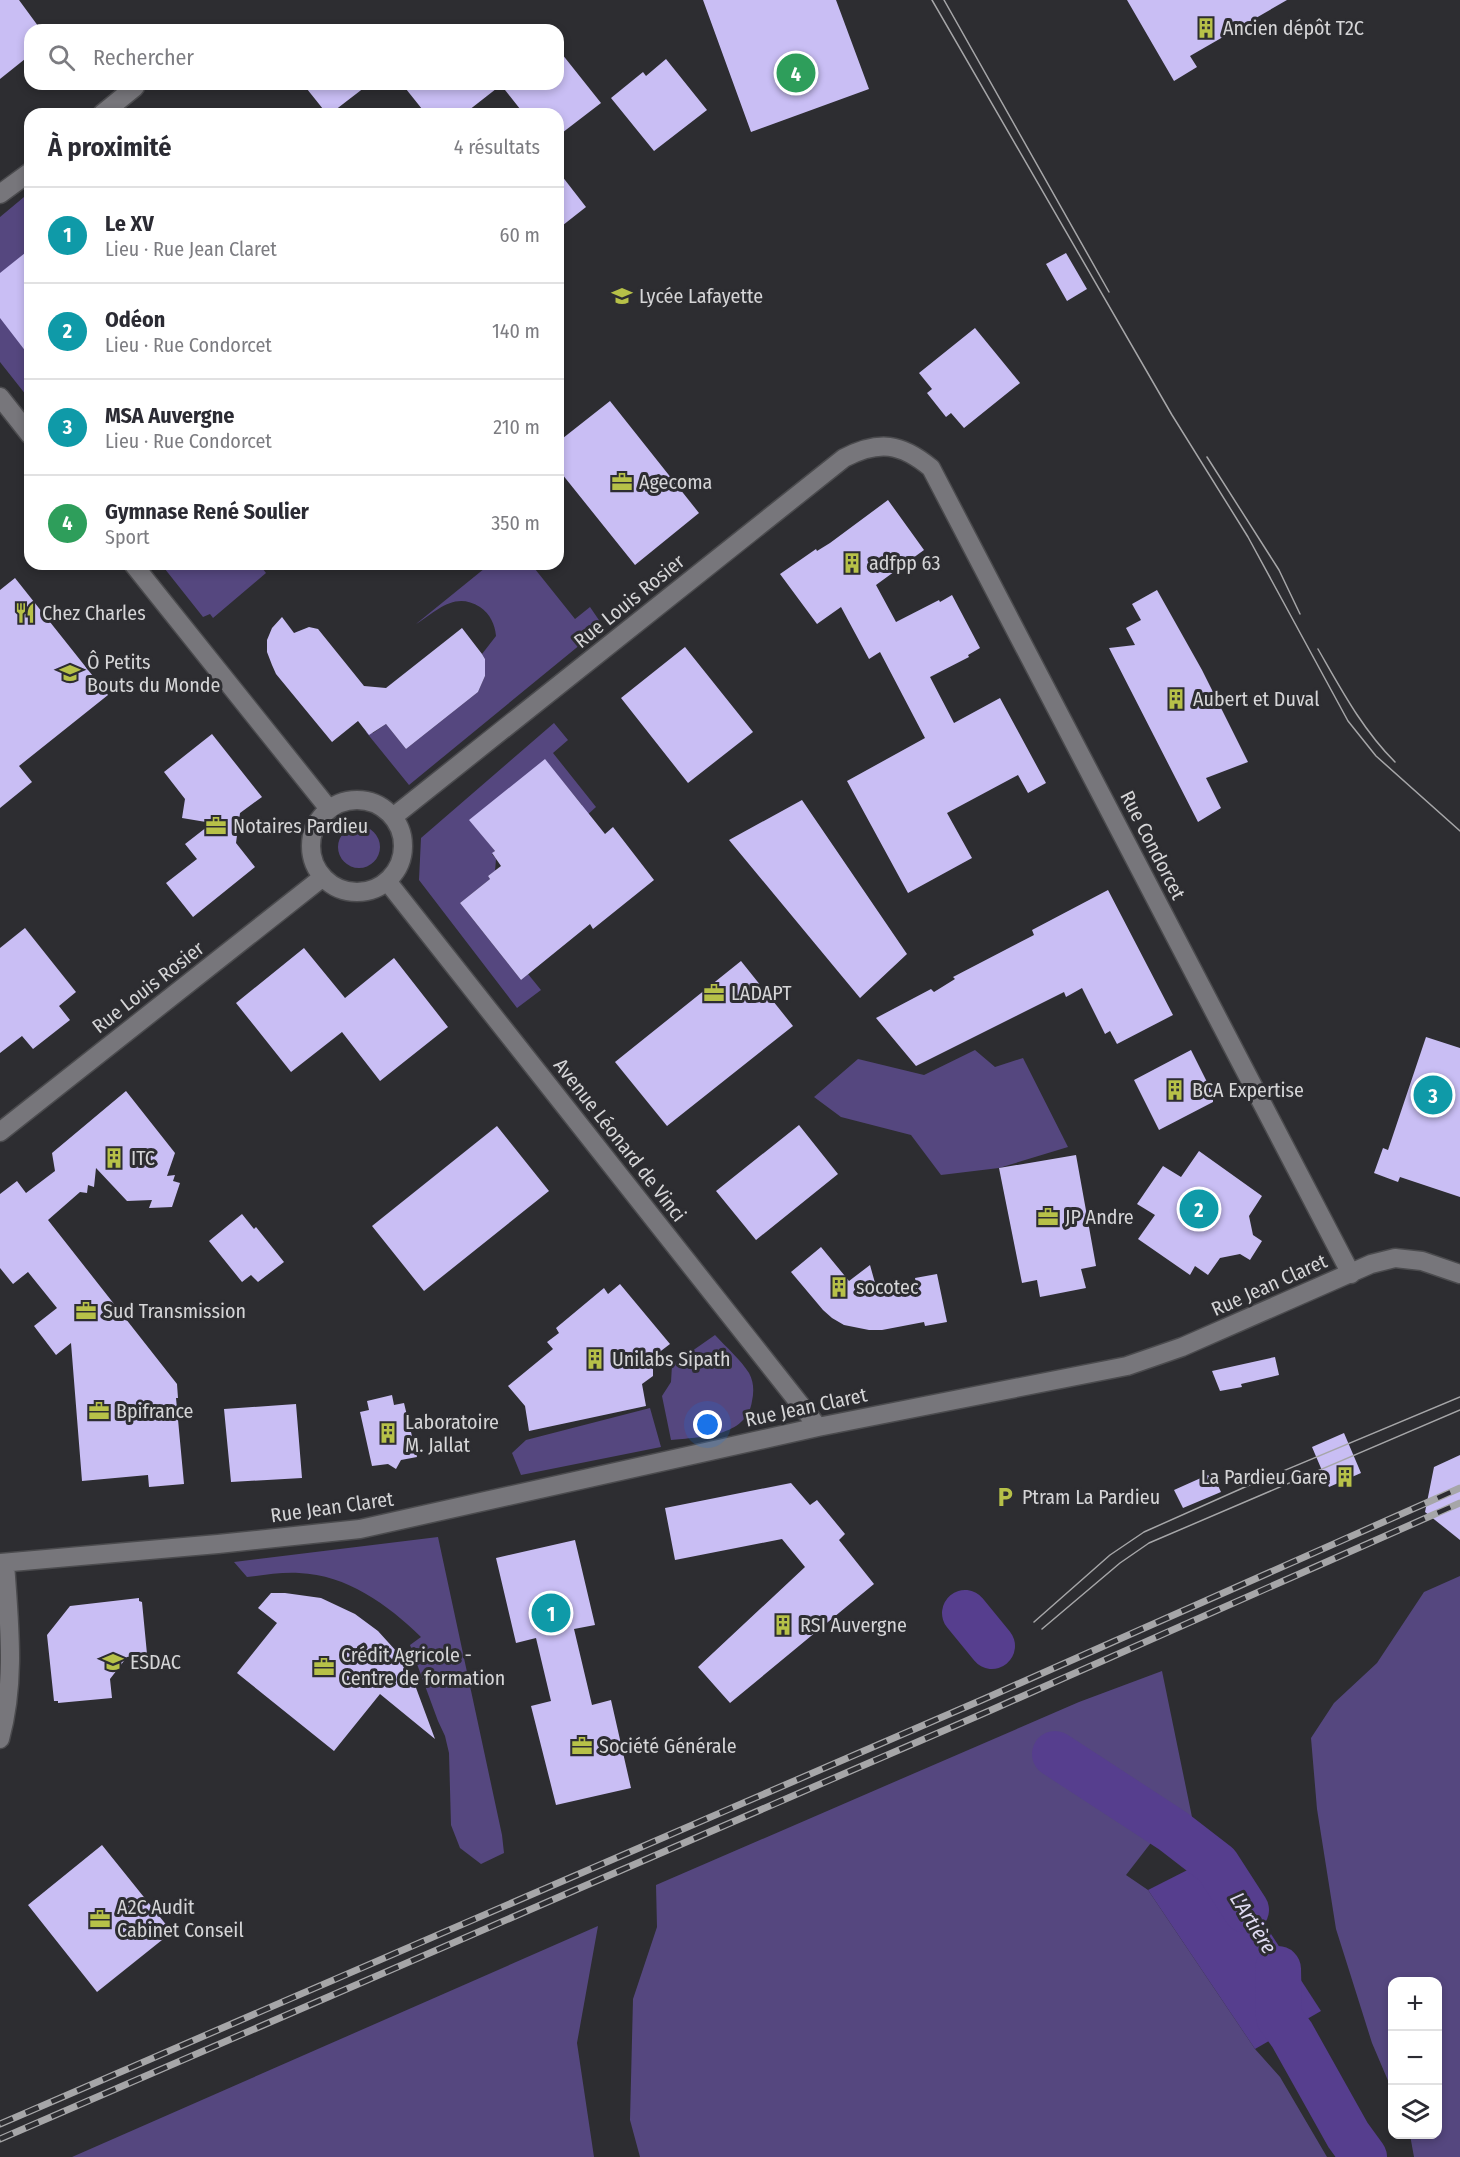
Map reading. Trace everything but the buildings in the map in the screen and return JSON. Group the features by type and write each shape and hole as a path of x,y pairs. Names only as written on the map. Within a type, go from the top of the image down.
{"street":[{"path":"109,108 131,90"},
{"path":"0,194 24,176"},
{"path":"0,397 24,427"},
{"name":"Rue Louis Rosier","path":"393,817 844,458 875,446 892,446 902,450"},
{"name":"Rue Condorcet","path":"902,450 915,455 931,468 1351,1274"},
{"path":"138,570 329,809"},
{"path":"363,800 380,805 393,817 401,832 403,850 398,867 387,881 372,889 354,892 337,888 323,877 315,864 311,849 312,834 319,820 329,809 345,801 363,800"},
{"name":"Rue Louis Rosier","path":"0,1132 323,877"},
{"name":"Avenue Léonard de Vinci","path":"387,881 818,1427"},
{"name":"Rue Jean Claret","path":"2,1563 360,1529 818,1427 1127,1366 1174,1350 1371,1264 1395,1258 1422,1261 1460,1274"},
{"path":"0,1739 8,1710 11,1669 2,1563"}],"shaded area":[{"path":"24,197 24,392 0,362 0,217"},
{"path":"166,570 264,570 266,573 213,618 210,614 203,617"},
{"path":"483,570 536,570 575,619 590,607 603,626 409,785 366,732 373,733 386,724 406,749 478,692 485,676 485,659 482,654 496,636 493,623 487,613 480,607 463,601 447,604 416,624"},
{"path":"554,723 568,740 553,753 596,807 574,827 582,805 545,760 470,820 495,851 492,854 496,859 495,871 488,876 490,879 460,903 521,980 528,974 541,990 517,1008 419,880 421,838"},
{"path":"359,826 367,827 374,832 379,839 379,855 374,862 367,867 359,868 351,867 344,862 339,855 338,847 339,839 344,832 351,827"},
{"path":"975,1050 995,1067 1023,1058 1068,1147 999,1168 941,1175 911,1135 841,1117 814,1097 858,1059 924,1075"},
{"path":"715,1335 742,1363 751,1376 753,1394 748,1413 741,1422 720,1433 671,1440 662,1396 671,1382 672,1365"},
{"path":"650,1408 661,1447 521,1475 512,1453 526,1440"},
{"path":"438,1537 502,1835 504,1853 481,1864 460,1848 451,1825 449,1753 445,1736 410,1645 421,1637 394,1613 350,1585 317,1575 299,1573 247,1577 234,1562"},
{"path":"1460,1576 1460,2157 1414,2157 1411,2139 1442,2139 1442,1977 1388,1977 1388,2081 1372,2043 1336,1929 1317,1809 1311,1738 1334,1703 1377,1663 1424,1592"},
{"path":"1162,1671 1192,1817 1157,1835 1126,1875 1148,1890 1255,2049 1280,2077 1327,2157 640,2157 630,2120 633,1999 657,1927 656,1885 1079,1702"},
{"path":"598,1926 577,2043 594,2157 72,2157"}],"water":[{"path":"1219,1854 1321,2011 1255,2049 1148,1890"}],"waterway":[{"name":"L'Artière","path":"965,1613 992,1646"},
{"name":"L'Artière","path":"1055,1754 1173,1831 1217,1865 1246,1910"},
{"name":"L'Artière","path":"1278,1969 1279,2017 1292,2035 1348,2135 1364,2157"}],"tram line":[{"path":"932,0 1172,415 1248,537 1348,721 1376,756 1460,831"},
{"path":"944,0 1109,292"},
{"path":"1207,457 1279,570 1300,614"},
{"path":"1318,649 1362,722 1395,762"},
{"path":"1034,1622 1110,1555 1144,1532 1460,1397"},
{"path":"1042,1629 1120,1563 1149,1543 1460,1410"}],"railway":[{"path":"0,2124 984,1699 1460,1488"},
{"path":"0,2139 989,1711 1460,1503"}],"place":[{"name":"Ancien dépôt T2C","path":"1206,28"},
{"name":"Gymnase René Soulier","path":"796,73"},
{"name":"Lycée Lafayette","path":"622,296"},
{"name":"Agecoma","path":"622,482"},
{"name":"adfpp 63","path":"852,563"},
{"name":"Chez Charles","path":"25,613"},
{"name":"Ô Petits Bouts du Monde","path":"70,673"},
{"name":"Aubert et Duval","path":"1176,699"},
{"name":"Notaires Pardieu","path":"216,826"},
{"name":"LADAPT","path":"714,993"},
{"name":"BCA Expertise","path":"1175,1090"},
{"name":"MSA Auvergne","path":"1433,1095"},
{"name":"ITC","path":"114,1158"},
{"name":"Odéon","path":"1199,1209"},
{"name":"JP Andre","path":"1048,1217"},
{"name":"socotec","path":"839,1287"},
{"name":"Sud Transmission","path":"86,1311"},
{"name":"Unilabs Sipath","path":"595,1359"},
{"name":"Bpifrance","path":"99,1411"},
{"name":"Laboratoire M. Jallat","path":"388,1433"},
{"name":"La Pardieu Gare","path":"1345,1477"},
{"name":"Ptram La Pardieu","path":"1005,1497"},
{"name":"Le XV","path":"551,1613"},
{"name":"RSI Auvergne","path":"783,1625"},
{"name":"ESDAC","path":"113,1662"},
{"name":"Crédit Agricole - Centre de formation","path":"324,1667"},
{"name":"Société Générale","path":"582,1746"},
{"name":"A2C Audit Cabinet Conseil","path":"100,1919"}]}
